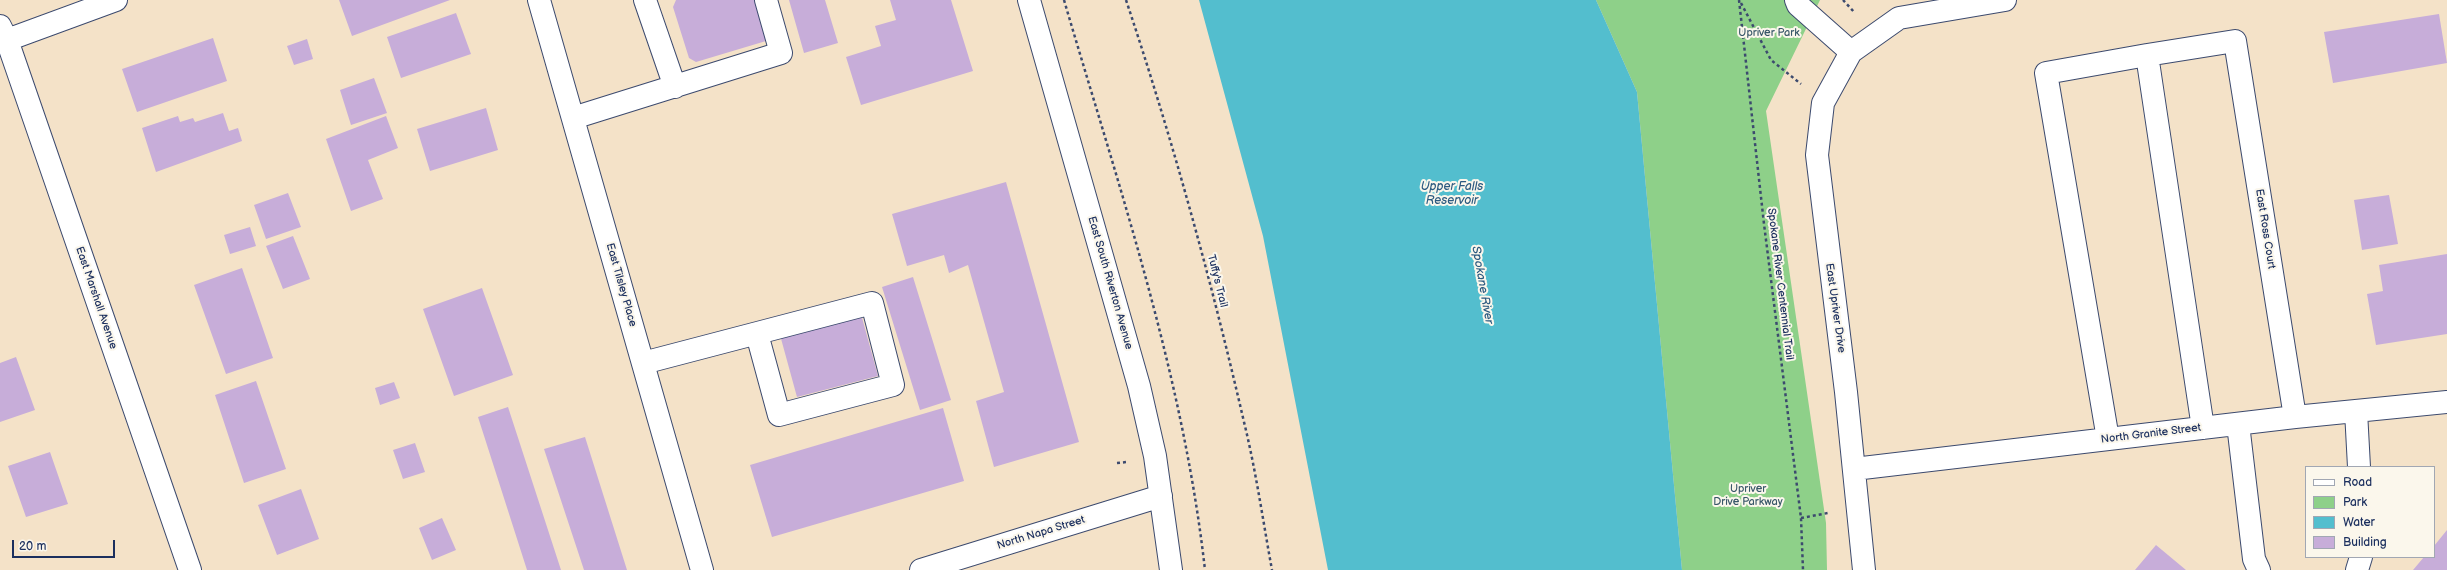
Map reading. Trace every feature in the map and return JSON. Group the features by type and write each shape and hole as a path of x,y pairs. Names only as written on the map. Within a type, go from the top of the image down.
{"street":[{"path":"2,40 116,0"},
{"name":"East Tilsley Place","path":"539,0 702,570"},
{"path":"646,0 675,87"},
{"path":"573,118 781,53 766,0"},
{"name":"East South Riverton Avenue","path":"1029,0 1140,386 1162,496 1171,570"},
{"path":"1796,0 1798,5 1851,52 1899,18 2005,0"},
{"name":"East Marshall Avenue","path":"2,40 190,570"},
{"name":"East Ross Court","path":"2148,55 2235,41 2295,417"},
{"name":"East Upriver Drive","path":"1851,52 1823,103 1817,156 1854,469 1864,570"},
{"path":"2108,439 2046,73 2148,55 2203,428"},
{"path":"644,363 872,303 893,385 779,415 757,334"},
{"name":"North Granite Street","path":"1854,469 2295,417 2447,402"},
{"path":"2356,411 2359,466"},
{"path":"2238,424 2254,559 2259,570"},
{"name":"North Napa Street","path":"921,570 985,560 1162,496"},
{"path":"2357,570 2361,558"}],"path":[{"path":"1064,0 1124,199 1175,390 1205,570"},
{"name":"Tuffy's Trail","path":"1126,0 1150,73 1191,211 1244,422 1272,570"},
{"path":"1739,0 1771,60 1823,103"},
{"name":"Spokane River Centennial Trail","path":"1739,0 1764,224 1801,518 1804,570"}],"green space":[{"name":"Upriver Drive Parkway","path":"1596,0 1820,0 1766,111 1826,523 1827,570 1682,570 1637,92"}],"water":[{"name":"Upper Falls Reservoir","path":"1199,0 1596,0 1637,92 1682,570 1328,570 1263,236"}],"building":[{"path":"339,0 450,0 352,36"},
{"path":"676,0 761,0 766,41 696,62 689,58 673,7"},
{"path":"789,0 825,0 838,43 804,53"},
{"path":"890,0 951,0 973,71 861,105 846,57 881,46 875,26 896,20"},
{"path":"456,13 471,54 401,78 387,37"},
{"path":"2439,14 2447,63 2333,83 2324,32"},
{"path":"213,38 227,81 137,112 122,69"},
{"path":"307,39 313,59 294,65 287,46"},
{"path":"374,78 387,113 351,125 340,90"},
{"path":"486,108 498,150 430,171 417,129"},
{"path":"223,113 229,131 238,128 242,141 156,172 142,128 178,116 180,122 193,118 195,122"},
{"path":"386,116 398,148 368,160 383,199 351,211 326,139"},
{"path":"1006,182 1079,442 994,467 976,401 1004,392 968,265 949,273 944,255 907,266 892,214"},
{"path":"288,193 301,227 266,239 254,205"},
{"path":"2389,195 2398,244 2362,250 2354,200"},
{"path":"250,227 256,246 230,254 224,235"},
{"path":"293,236 310,279 283,289 266,246"},
{"path":"2447,254 2447,334 2376,345 2367,294 2383,291 2379,265"},
{"path":"242,268 273,358 226,374 194,285"},
{"path":"913,277 951,400 920,410 882,287"},
{"path":"482,288 513,375 454,396 423,309"},
{"path":"861,314 878,376 797,397 780,335"},
{"path":"16,357 35,410 0,422 0,363"},
{"path":"256,381 286,469 244,483 215,395"},
{"path":"394,382 400,398 380,405 375,388"},
{"path":"508,407 561,570 527,570 478,417"},
{"path":"943,408 964,481 772,537 750,465"},
{"path":"585,437 627,570 584,570 544,449"},
{"path":"415,443 425,472 403,479 393,450"},
{"path":"50,452 68,504 26,517 8,466"},
{"path":"301,489 319,539 277,555 258,505"},
{"path":"442,518 456,550 432,560 419,528"},
{"path":"2447,530 2447,570 2413,570 2423,558 2435,558 2435,545"},
{"path":"2156,545 2186,570 2135,570"}],"park label":[{"name":"Upriver Park","path":"1769,33"}],"water label":[{"name":"Spokane River","path":"1482,285"}]}
